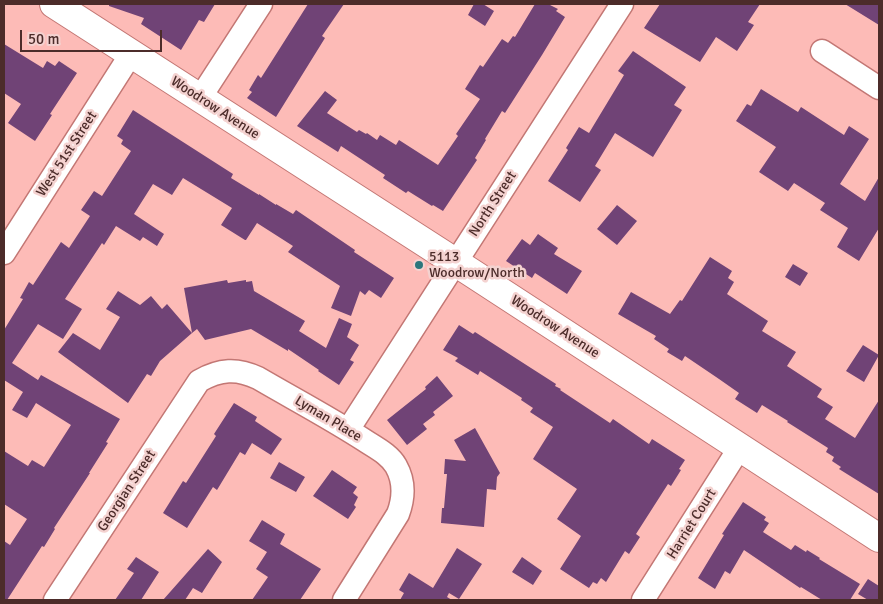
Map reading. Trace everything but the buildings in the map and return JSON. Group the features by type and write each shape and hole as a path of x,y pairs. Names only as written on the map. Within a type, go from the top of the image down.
{"street":[{"name":"Woodrow Avenue","path":"54,4 879,538"},
{"path":"200,98 261,4"},
{"name":"North Street","path":"348,430 622,4"},
{"path":"822,51 879,88"},
{"name":"West 51st Street","path":"4,254 131,54"},
{"name":"Lyman Place","path":"199,381 219,372 239,371 250,374 348,430 389,456 401,478 403,495 398,514 344,600"},
{"name":"Georgian Street","path":"55,600 199,381"},
{"name":"Harriet Court","path":"643,600 740,447"}],"place":[{"name":"5113 Woodrow/North","path":"419,265"}]}
